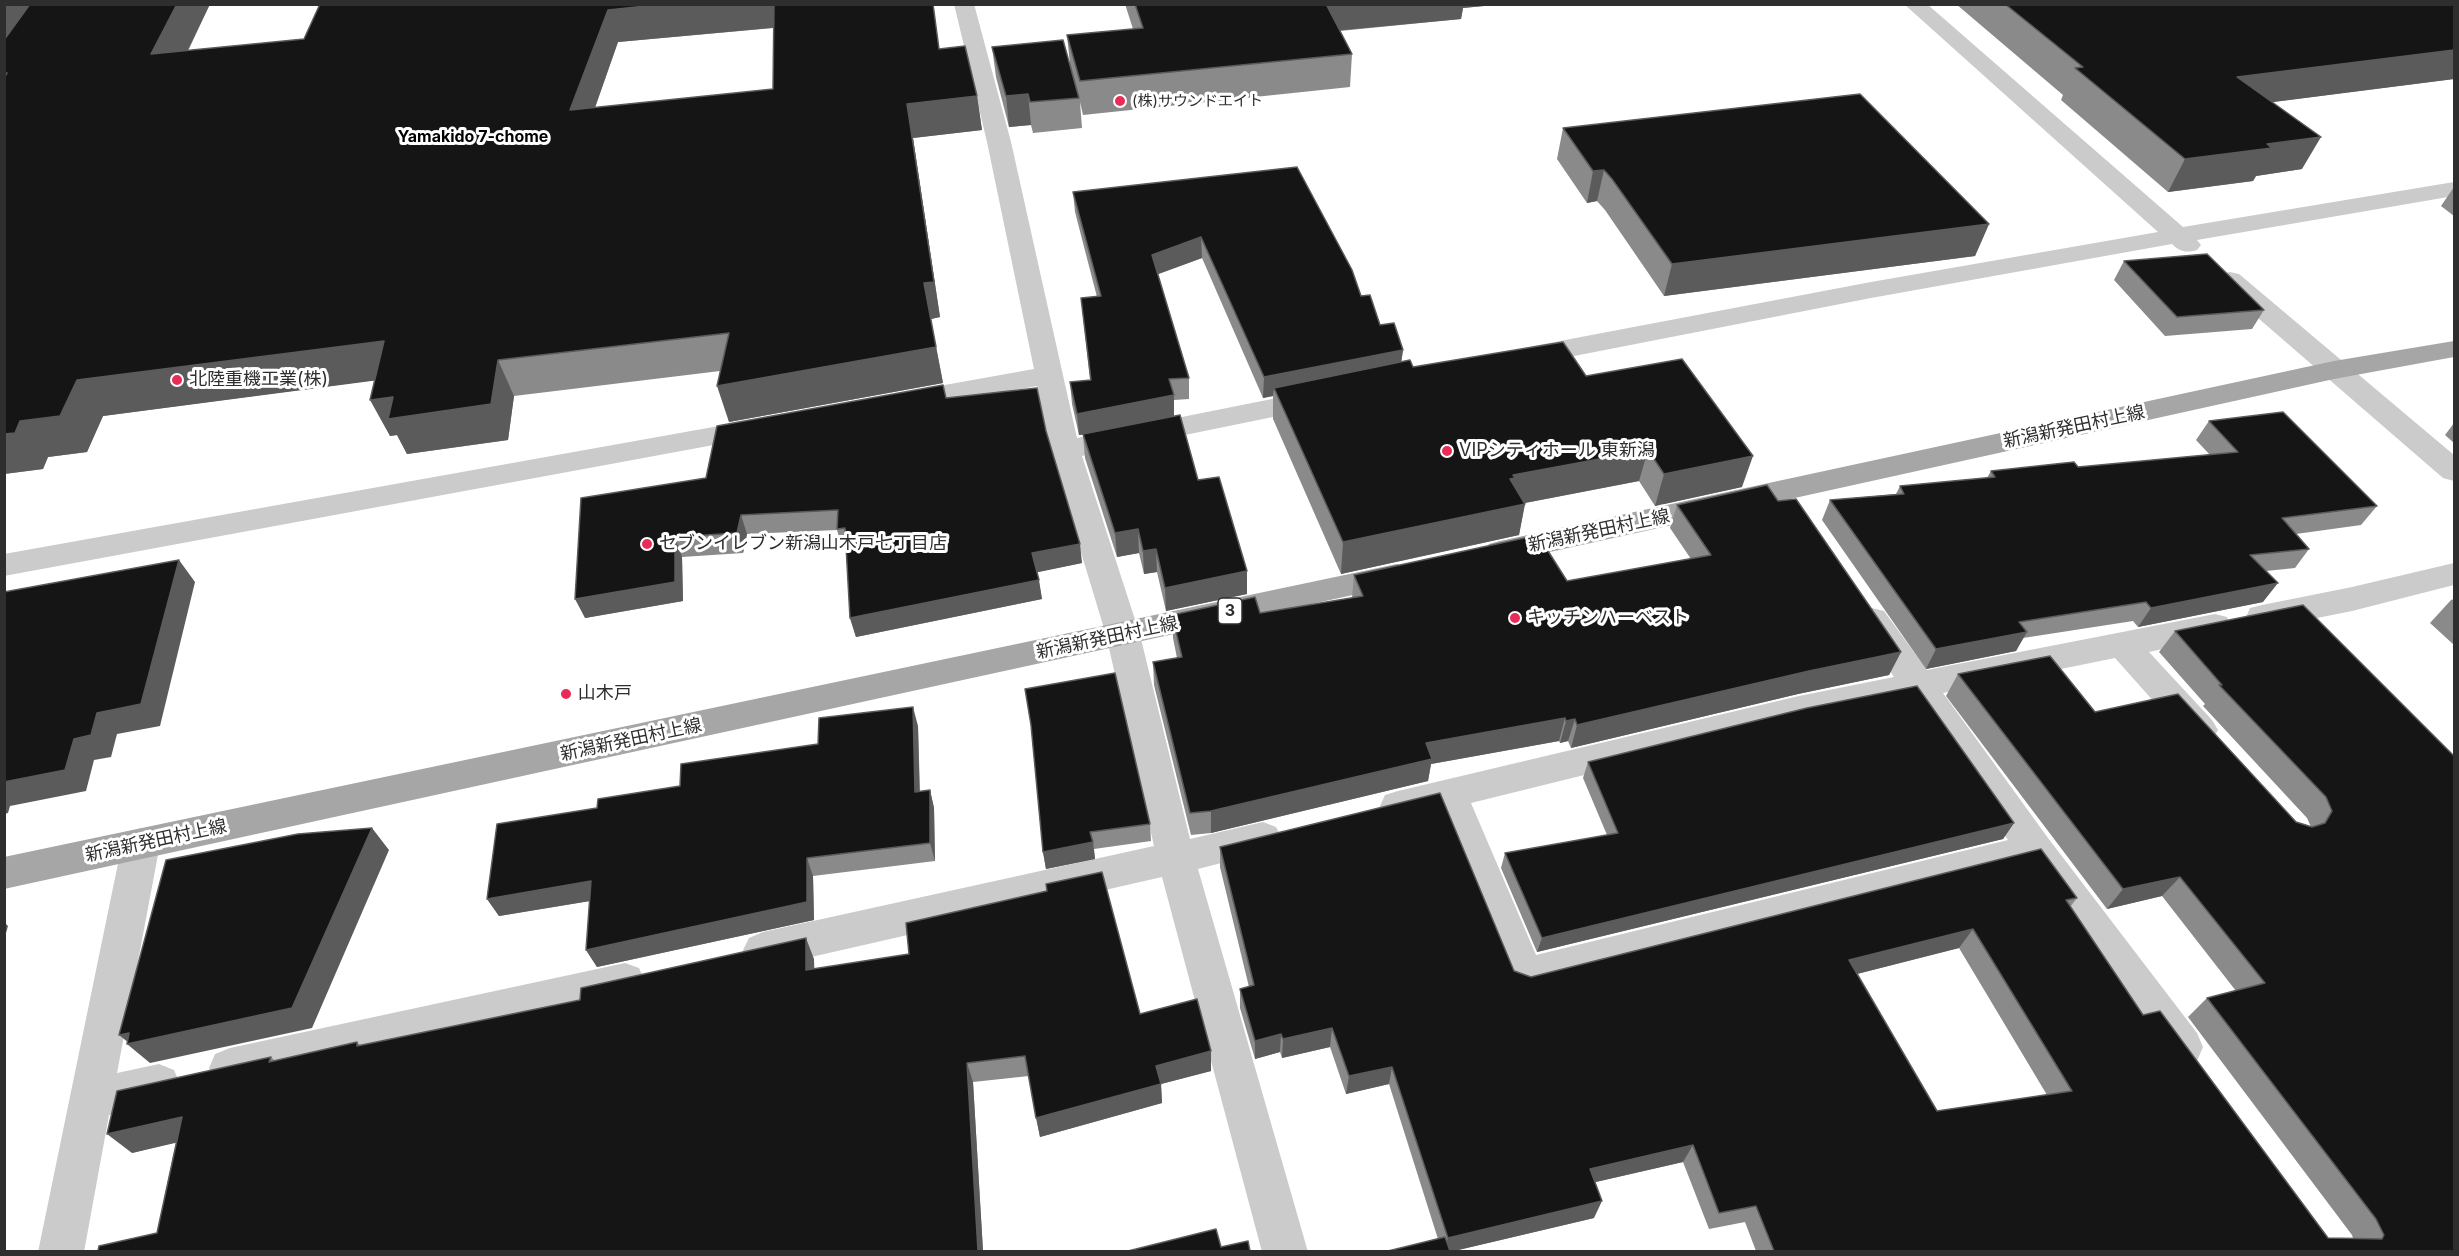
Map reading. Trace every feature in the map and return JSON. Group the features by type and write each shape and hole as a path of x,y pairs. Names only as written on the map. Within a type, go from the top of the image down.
{"main road":[{"name":"新潟新発田村上線","path":"1470,559 1793,505 2334,370 2454,349"},
{"name":"新潟新発田村上線","path":"4,873 1424,569"}],"street":[{"path":"964,4 999,142 1065,450 1124,635 1176,859 1285,1251"},
{"path":"1914,4 2177,235 2454,471"},
{"path":"1500,362 1665,328 2177,235 2454,189"},
{"path":"873,407 1049,375"},
{"path":"1065,450 1335,395"},
{"path":"4,565 790,422"},
{"path":"1369,812 1799,710 2352,599 2454,574"},
{"path":"1850,588 1917,686 2035,849 2199,1070"},
{"path":"2123,645 2219,751"},
{"path":"1449,793 1525,976 2035,849"},
{"path":"732,957 1290,832"},
{"path":"61,1251 141,844"},
{"path":"91,1099 662,973"}],"building":[{"path":"30,4 177,4 151,54 304,39 320,4 665,4 608,10 570,110 773,89 774,4 933,4 939,49 965,46 977,96 907,104 934,282 924,283 936,347 717,386 729,333 498,360 491,404 388,419 393,397 370,400 384,341 77,380 60,416 20,421 15,433 4,434 4,78 7,73 4,74 4,40"},
{"path":"1135,4 1326,4 1352,54 1080,81 1067,35 1143,28"},
{"path":"2005,4 2454,4 2454,50 2237,77 2321,137 2267,144 2272,148 2185,159 2075,68 2083,67"},
{"path":"1063,40 1079,98 1030,102 1028,94 1006,96 992,47"},
{"path":"1860,94 1989,224 1672,264 1612,179 1604,170 1593,171 1563,128"},
{"path":"1297,167 1352,270 1361,296 1370,295 1380,325 1394,323 1403,350 1264,377 1201,237 1152,255 1189,378 1169,379 1174,395 1077,414 1070,382 1091,380 1081,298 1101,296 1073,192"},
{"path":"2207,254 2264,310 2177,317 2124,261"},
{"path":"1563,342 1586,376 1682,359 1753,456 1664,474 1648,450 1513,475 1515,478 1510,479 1525,504 1343,542 1274,388 1410,360 1413,367"},
{"path":"943,385 946,398 1037,388 1046,431 1080,544 1032,553 1039,580 850,618 845,528 837,529 838,510 741,515 737,533 675,537 675,582 575,599 581,498 706,478 717,426"},
{"path":"2283,412 2377,506 2282,518 2309,549 2250,555 2278,583 2151,608 2146,602 2019,622 2027,632 1936,649 1830,500 1904,494 1900,486 1995,477 1991,471 2074,462 2078,467 2238,452 2209,421"},
{"path":"1180,415 1198,480 1219,477 1247,571 1165,588 1156,549 1143,551 1138,529 1115,533 1083,434"},
{"path":"1767,485 1778,501 1796,499 1901,652 1577,725 1575,719 1566,721 1565,718 1426,743 1432,759 1211,811 1190,813 1153,662 1182,657 1172,615 1255,597 1260,613 1363,596 1354,575 1538,535 1567,581 1711,555 1677,505"},
{"path":"179,560 141,704 97,713 91,735 74,739 65,770 4,782 4,592"},
{"path":"2303,605 2454,756 2454,1251 1774,1251 1756,1206 1719,1213 1693,1145 1590,1169 1602,1201 1448,1238 1392,1067 1349,1076 1332,1028 1283,1039 1281,1034 1255,1041 1240,989 1254,985 1220,847 1440,793 1514,971 1531,977 2041,849 2077,898 2066,900 2143,1015 2160,1011 2328,1238 2382,1239 2384,1235 2376,1219 2207,998 2265,983 2180,877 2123,889 1958,674 2050,656 2095,712 2178,694 2296,822 2312,827 2325,823 2332,811 2326,797 2219,685 2222,685 2175,631","holes":["1973,929 2072,1091 1937,1111 1849,960"]},
{"path":"1115,673 1150,824 1090,832 1093,842 1043,852 1031,725 1025,689"},
{"path":"1917,686 2014,823 1542,938 1505,853 1618,833 1588,762 1807,708"},
{"path":"913,707 915,792 930,790 930,843 807,858 807,902 586,950 591,881 487,899 497,824 597,808 598,799 680,786 681,764 818,744 819,718"},
{"path":"372,828 292,1008 127,1044 129,1033 119,1035 166,860 298,834"},
{"path":"1102,872 1140,1014 1197,999 1211,1051 1156,1066 1161,1084 1036,1118 1025,1056 967,1063 978,1251 98,1251 99,1246 157,1233 182,1117 107,1134 117,1091 271,1057 269,1062 357,1042 357,1046 580,1000 581,988 806,938 806,970 909,954 906,923 1047,891 1046,884"},
{"path":"1216,1229 1221,1247 1248,1241 1250,1251 1128,1251"},
{"path":"1445,1237 1450,1251 1388,1251"}],"place":[{"name":"(株)サウンドエイト","path":"1120,101"},
{"name":"北陸重機工業(株)","path":"177,380"},
{"name":"VIPシティホール 東新潟","path":"1447,451"},
{"name":"セブンイレブン新潟山木戸七丁目店","path":"647,544"},
{"name":"キッチンハーベスト","path":"1515,618"},
{"name":"山木戸","path":"566,694"}],"district":[{"name":"Yamakido 7-chome","path":"473,137"}]}
